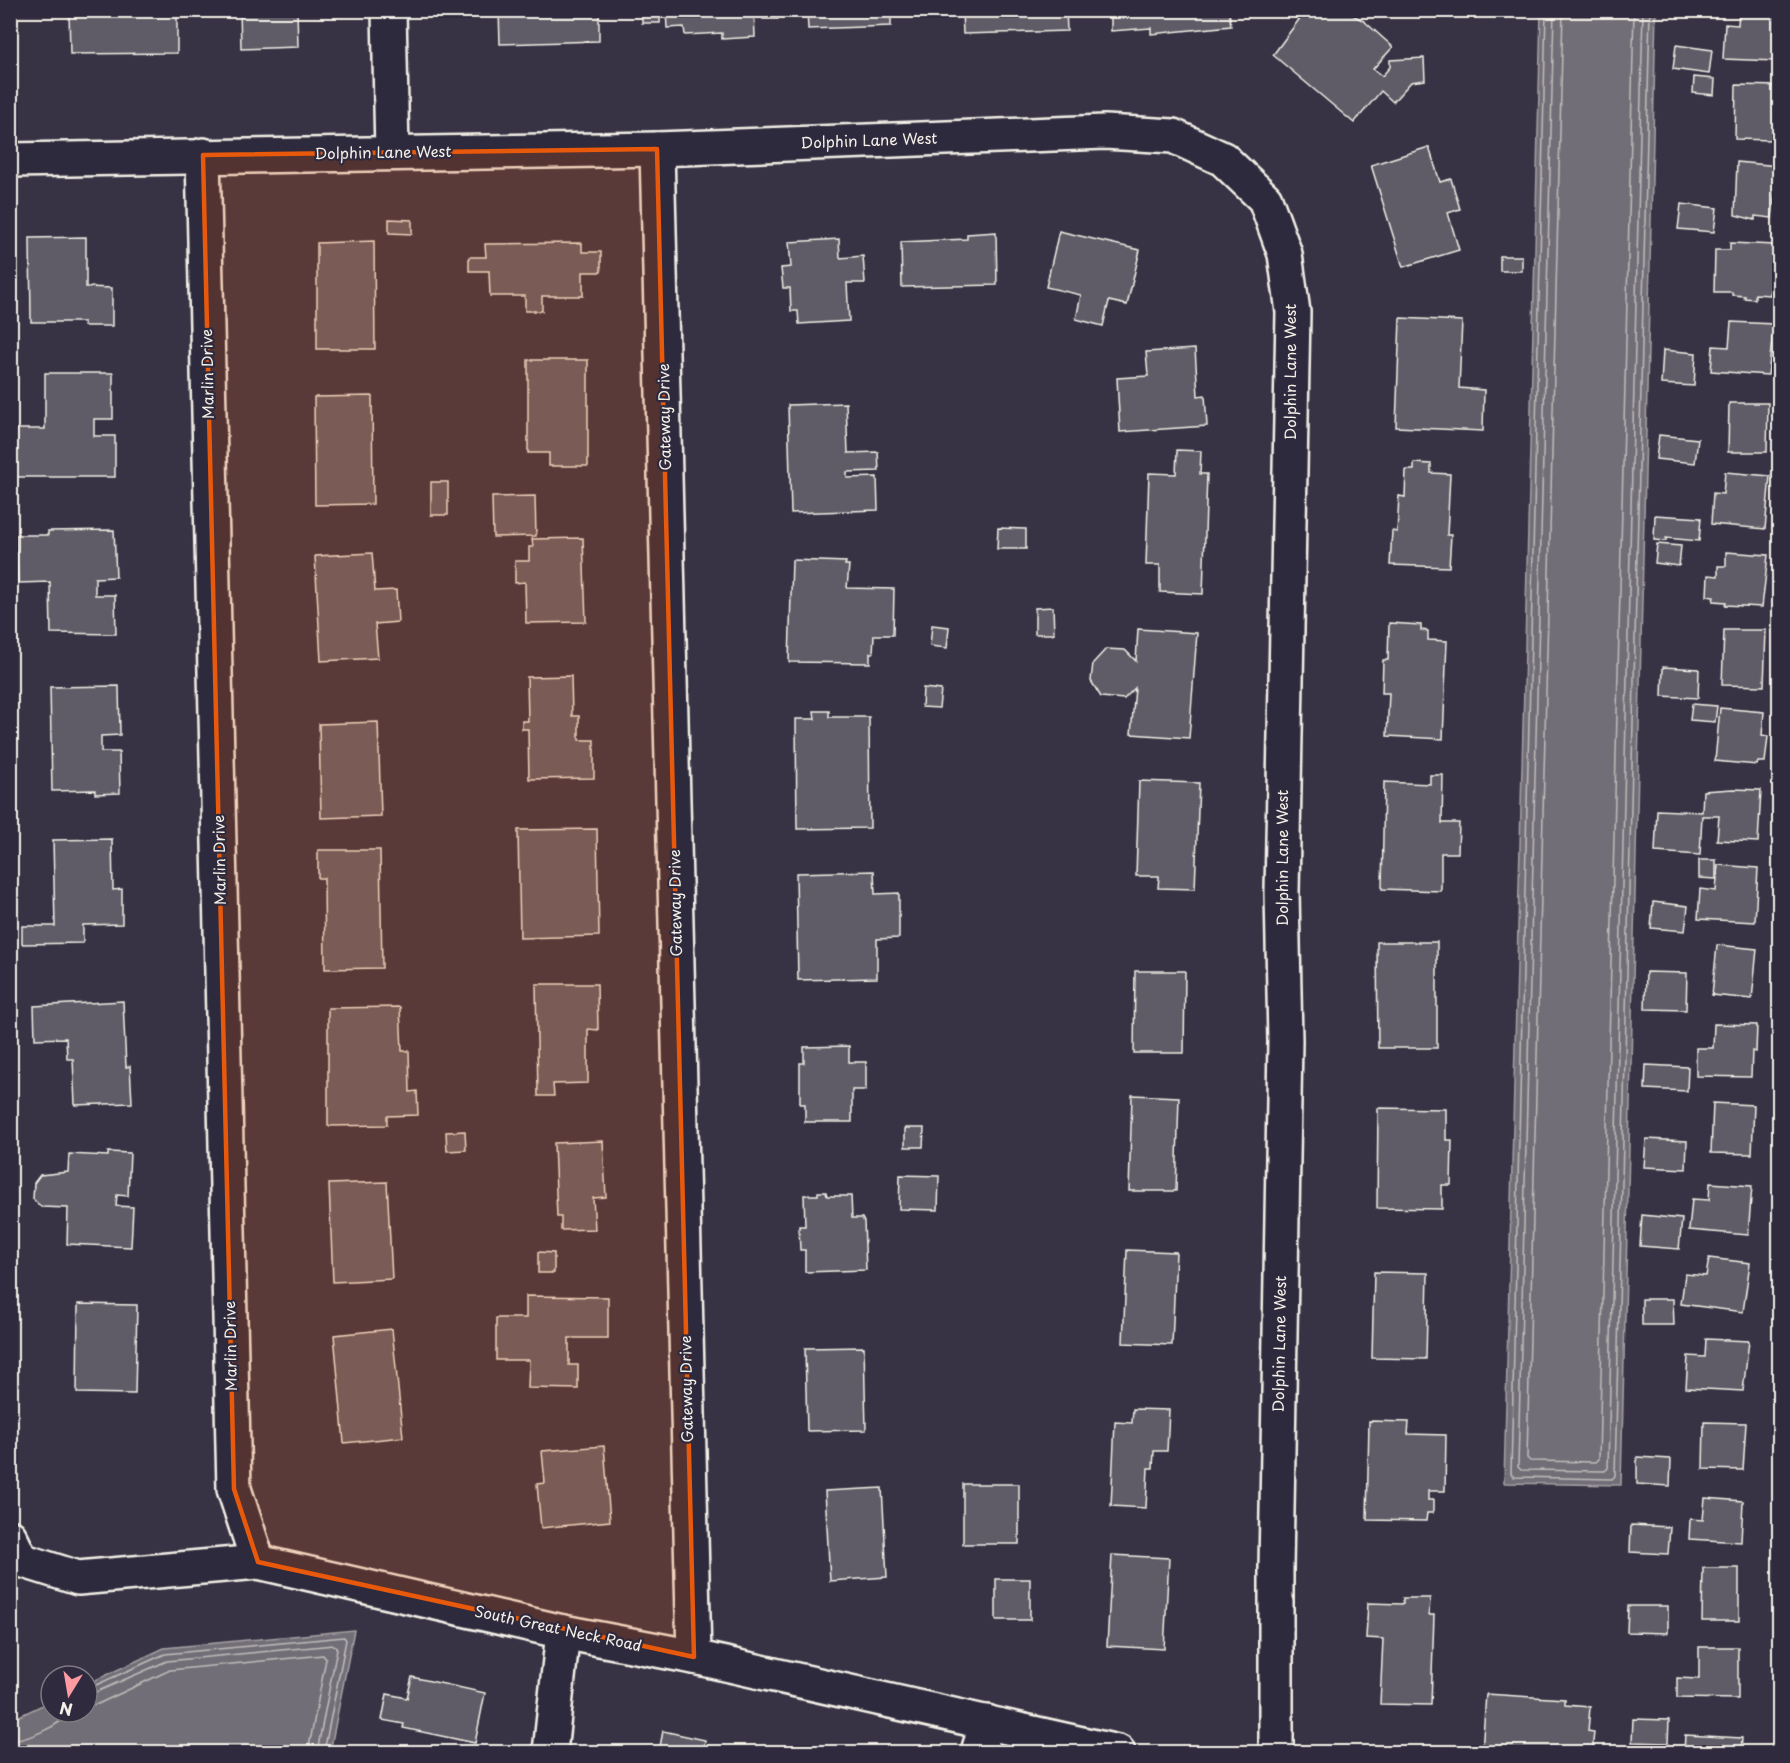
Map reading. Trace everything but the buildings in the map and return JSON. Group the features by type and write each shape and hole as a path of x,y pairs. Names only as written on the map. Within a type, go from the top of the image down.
{"street":[{"path":"389,10 392,153"},
{"name":"Dolphin Lane West","path":"10,160 657,149 1105,132 1173,136 1222,159 1265,199 1285,254 1293,312 1282,892 1285,1041 1276,1569 1276,1752"},
{"name":"Gateway Drive","path":"657,149 694,1657"},
{"name":"Marlin Drive","path":"203,155 234,1488 258,1562"},
{"name":"South Great Neck Road","path":"10,1537 21,1560 78,1578 258,1562 563,1632 694,1657 982,1737 1118,1752"},
{"path":"550,1752 563,1632"}],"highlighted area":[{"path":"657,149 694,1657 258,1562 234,1489 203,155"}],"water":[{"path":"1541,11 1656,11 1621,1485 1504,1483"},
{"path":"354,1630 330,1752 11,1752 11,1720 39,1707 39,1724 99,1724 99,1678 164,1648"}]}
